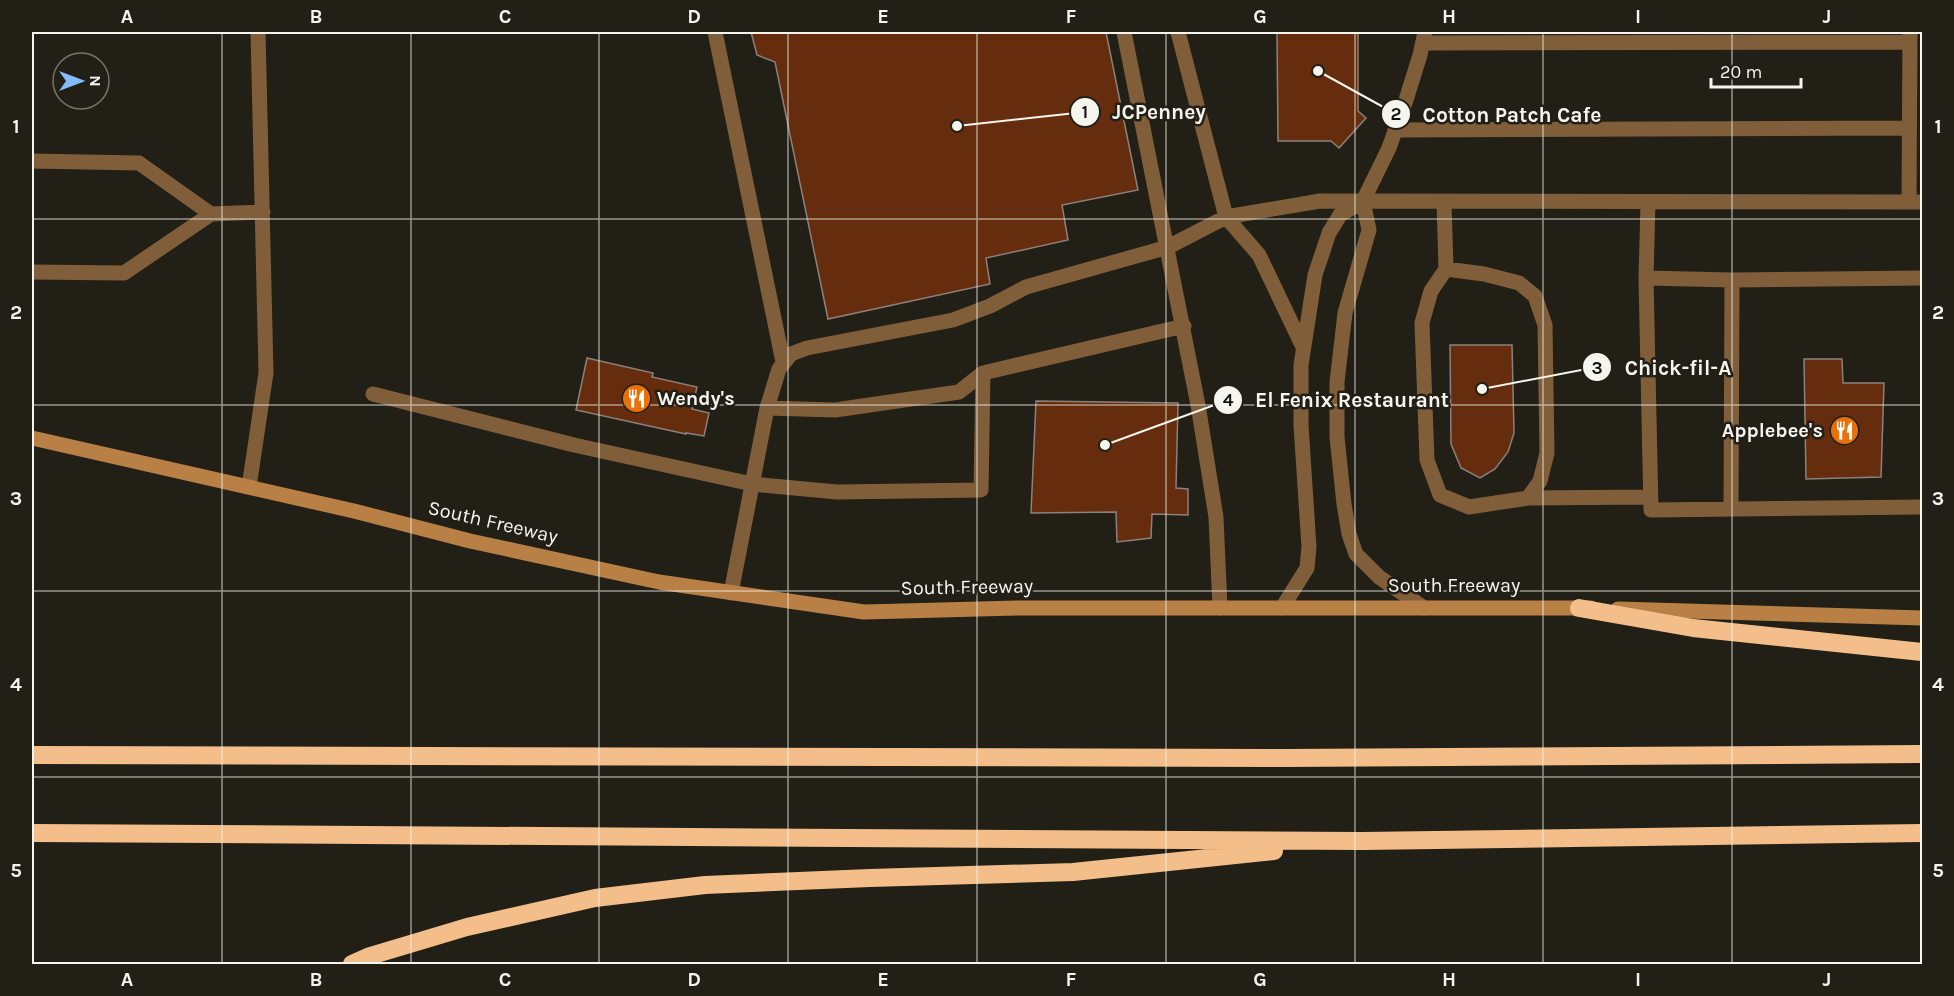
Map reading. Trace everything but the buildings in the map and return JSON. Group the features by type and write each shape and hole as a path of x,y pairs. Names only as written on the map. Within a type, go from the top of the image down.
{"highway":[{"path":"1579,608 1693,628 1923,652"},
{"path":"32,755 1309,758 1923,754"},
{"path":"32,833 1362,841 1923,832"},
{"path":"352,964 370,956 467,927 606,896 705,885 1073,872 1362,841"}],"main road":[{"name":"South Freeway","path":"32,438 354,511 481,544 659,582 864,612 1017,608 1579,608 1923,618"}],"lane":[{"path":"249,487 266,373 258,32"},
{"path":"715,32 783,362"},
{"path":"1124,32 1198,405 1216,517 1220,608"},
{"path":"1178,32 1226,218 1258,255 1303,347"},
{"path":"731,593 767,408 778,369 791,354 807,348 953,320 990,306 1026,287 1168,247 1226,218 1320,201 1363,201 1648,203 1916,202 1909,128 1910,37 1424,37 1395,130 1363,201 1340,215 1329,233 1315,275 1301,365 1301,425 1309,547 1307,568 1282,608"},
{"path":"1395,130 1909,128"},
{"path":"32,161 139,163 211,214"},
{"path":"1363,201 1369,230 1345,313 1337,382 1337,437 1344,504 1349,534 1356,554 1379,577 1424,608"},
{"path":"1444,202 1446,269 1431,291 1422,323 1427,460 1440,495 1469,507 1528,498 1650,496"},
{"path":"1648,203 1646,278 1651,510 1923,507"},
{"path":"32,272 124,273 211,214 263,212"},
{"path":"1446,269 1484,274 1519,284 1535,296 1545,325 1547,453 1540,481 1528,498"},
{"path":"1646,278 1732,280 1923,278"},
{"path":"1731,509 1732,280"},
{"path":"767,408 835,410 959,392 983,373 1184,326"},
{"path":"373,394 573,445 752,484 837,492 981,490 983,373"}],"place":[{"name":"Cotton Patch Cafe","path":"1318,71"},
{"name":"JCPenney","path":"957,126"},
{"name":"Chick-fil-A","path":"1482,389"},
{"name":"Wendy's","path":"636,398"},
{"name":"Applebee's","path":"1844,430"},
{"name":"El Fenix Restaurant","path":"1105,445"}]}
